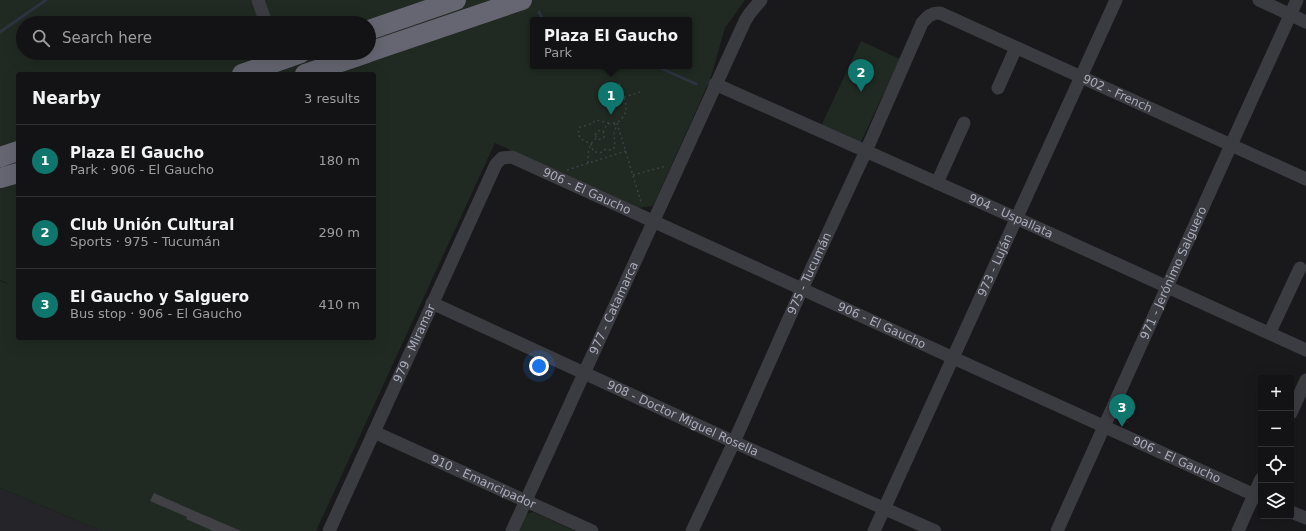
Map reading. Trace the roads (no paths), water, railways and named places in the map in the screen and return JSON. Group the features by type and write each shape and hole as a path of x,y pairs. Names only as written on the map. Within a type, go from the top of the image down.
{"highway":[{"path":"376,28 456,0"},
{"path":"376,50 522,0"},
{"path":"246,72 272,60"},
{"path":"311,72 347,60"},
{"path":"0,157 16,152"},
{"path":"0,178 16,174"}],"street":[{"path":"258,0 264,16"},
{"name":"977 - Catamarca","path":"512,531 715,84 745,21 761,0"},
{"name":"973 - Luján","path":"874,531 1116,0"},
{"path":"1259,0 1306,22"},
{"name":"971 - Jerónimo Salguero","path":"1057,531 1297,0"},
{"name":"902 - French","path":"927,16 933,13 940,13 1080,78 1306,179"},
{"name":"975 - Tucumán","path":"692,531 866,152 922,22 927,16"},
{"path":"998,88 1016,48"},
{"name":"904 - Uspallata","path":"715,84 1016,218 1167,288 1270,332 1306,350"},
{"path":"937,183 964,123"},
{"name":"906 - El Gaucho","path":"502,158 512,157 1257,496"},
{"name":"979 - Miramar","path":"332,530 432,303 496,164 502,158"},
{"path":"1270,332 1300,268"},
{"name":"908 - Doctor Miguel Rosella","path":"432,303 734,442 935,531"},
{"path":"1292,411 1306,380"},
{"name":"910 - Emancipador","path":"374,432 592,531"},
{"path":"1238,531 1257,496 1260,483"},
{"path":"1294,513 1306,518"}],"waterway":[{"path":"23,16 46,0"},
{"path":"539,12 542,17"},
{"path":"0,32 16,21"},
{"path":"663,69 696,84"}],"place":[{"name":"Club Unión Cultural","path":"861,92"},
{"name":"Plaza El Gaucho","path":"611,115"},
{"name":"El Gaucho y Salguero","path":"1122,427"}]}
